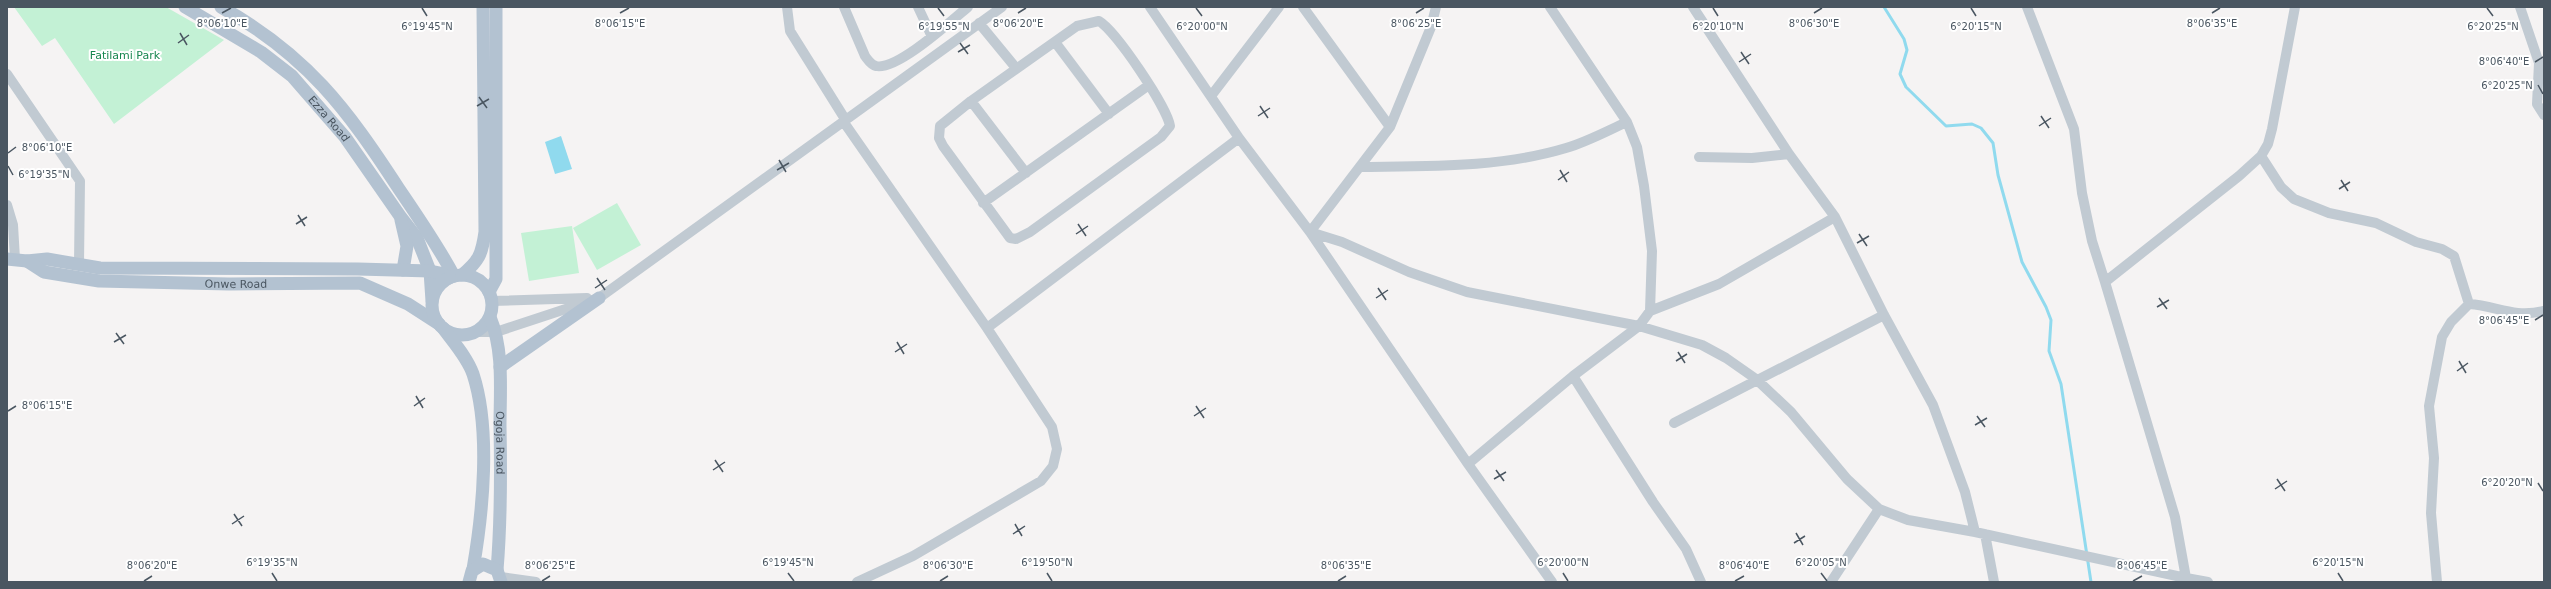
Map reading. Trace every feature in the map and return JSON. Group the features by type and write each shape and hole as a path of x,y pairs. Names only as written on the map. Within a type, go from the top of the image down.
{"main road":[{"name":"Ezza Road","path":"185,7 228,31 261,52 303,88 346,137 400,216 417,238 430,271 432,301"},
{"name":"Ezza Road","path":"221,7 271,38 332,94 359,127 455,276"},
{"path":"483,7 484,232 482,249 476,264 441,284 432,301 433,311 441,326 463,336 477,332 490,317 491,296 496,279 496,7"},
{"path":"228,31 236,16"},
{"path":"400,216 407,246 403,270"},
{"name":"Onwe Road","path":"16,259 47,259 100,268 403,270 430,271 455,276"},
{"name":"Onwe Road","path":"16,259 44,272 99,281 229,284 360,283 408,304 441,326"},
{"path":"229,269 229,284"},
{"path":"455,276 478,279 491,296"},
{"path":"500,367 600,298"},
{"name":"Ogoja Road","path":"490,317 496,332 500,367 500,576"},
{"name":"Ogoja Road","path":"441,326 461,353 473,374 480,407 483,453 482,515 474,569 469,582"},
{"path":"474,569 483,564 500,576"}],"street":[{"path":"786,7 790,31 844,120 987,328 1052,428 1057,449 1053,466 1041,481 913,556 857,582"},
{"path":"844,7 865,56 876,66 900,60 932,37 968,7"},
{"path":"918,7 932,37"},
{"path":"477,332 496,332 600,298 1002,7"},
{"path":"1150,7 1240,138 1310,232 1468,464 1552,582"},
{"path":"1211,96 1279,7"},
{"path":"1303,7 1390,128"},
{"path":"1310,232 1390,128 1431,27 1436,7"},
{"path":"1550,7 1627,122 1637,147 1644,186 1652,251 1650,311"},
{"path":"1693,7 1788,154 1835,217 1884,315 1933,405 1980,533 1994,582"},
{"path":"2027,7 2074,130 2082,193 2092,240 2175,518 2186,578"},
{"path":"2105,282 2239,176 2261,156 2268,144 2272,129 2295,7"},
{"path":"2520,7 2539,63 2537,104 2544,115"},
{"path":"1099,21 1115,35 1169,118 1170,126 1167,132 1030,232 1016,239 1010,238 983,203 943,146 938,131 948,118 1016,68 1077,26 1099,21"},
{"path":"979,24 1016,68"},
{"path":"1055,42 1109,114"},
{"path":"7,74 80,181 79,264"},
{"path":"983,203 1149,86"},
{"path":"971,101 1026,173"},
{"path":"1360,167 1488,162 1538,156 1586,141 1627,122"},
{"path":"987,328 1240,138"},
{"path":"1699,158 1752,158 1788,154"},
{"path":"2261,156 2281,187 2294,199 2329,213 2376,223 2416,242 2449,252 2454,256 2469,304"},
{"path":"7,205 13,225 16,259"},
{"path":"1468,464 1573,376 1639,326 1650,311 1718,284 1835,217"},
{"path":"1310,232 1342,242 1409,272 1467,292 1639,326 1702,345 1726,358 1756,379 1791,412 1847,479 1879,509 1908,520 1980,533 2208,582"},
{"path":"491,296 600,298"},
{"path":"2437,582 2431,513 2434,458 2429,406 2442,337 2451,322 2469,304 2484,305 2510,314 2527,315 2544,311"},
{"path":"1674,423 1756,379 1884,315"},
{"path":"1573,376 1653,502 1686,549 1701,582"},
{"path":"1831,582 1879,509"},
{"path":"500,576 536,582"}],"green space":[{"name":"Fatilami Park","path":"14,7 166,7 224,40 114,124 55,38 42,46"},
{"path":"617,203 641,245 597,270 573,228"},
{"path":"572,226 579,273 529,281 521,233"}],"water":[{"path":"561,136 572,169 555,174 545,142"}],"waterway":[{"path":"1884,7 1904,39 1907,50 1900,74 1906,87 1946,126 1972,124 1981,128 1993,143 1998,175 2022,262 2046,307 2051,320 2049,351 2061,384 2091,582"}]}
